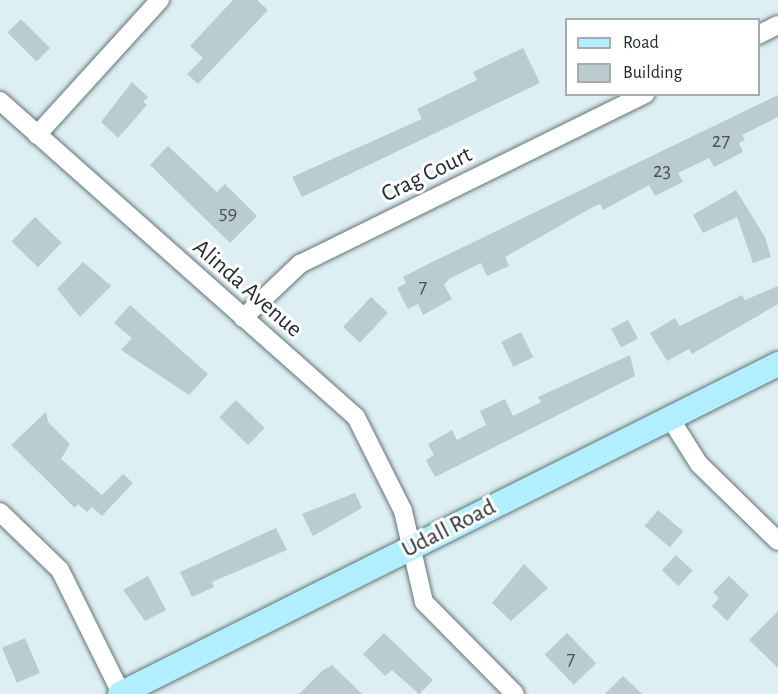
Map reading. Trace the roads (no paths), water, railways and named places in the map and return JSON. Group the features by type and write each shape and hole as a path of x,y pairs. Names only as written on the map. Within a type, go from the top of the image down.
{"main road":[{"name":"Udall Road","path":"120,694 778,363"}],"street":[{"path":"37,135 160,0"},
{"path":"760,34 778,25"},
{"name":"Crag Court","path":"243,318 300,264 641,96"},
{"name":"Alinda Avenue","path":"0,101 356,417 403,511 419,591 431,611 515,694"},
{"path":"670,418 699,464 778,541"},
{"path":"0,512 60,570 120,694"}]}
